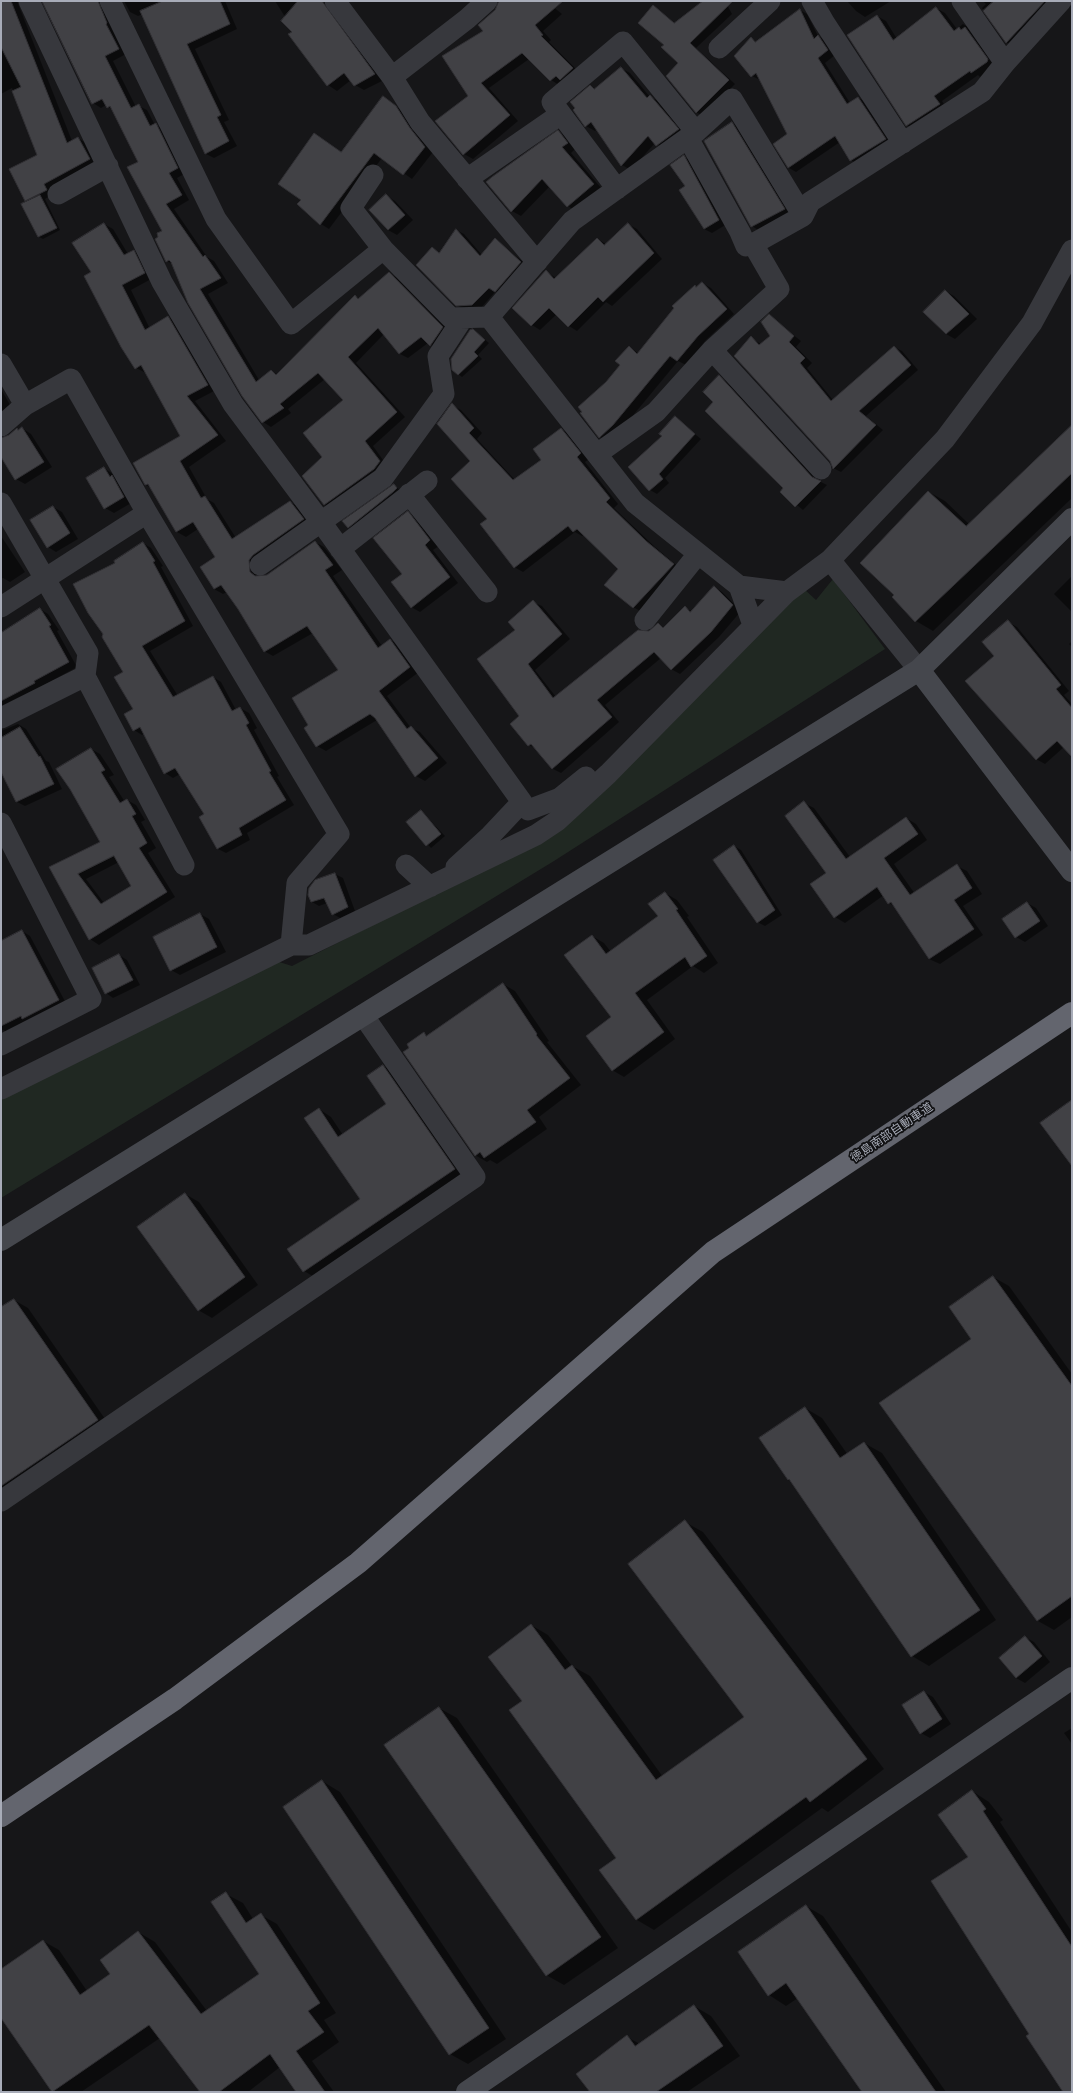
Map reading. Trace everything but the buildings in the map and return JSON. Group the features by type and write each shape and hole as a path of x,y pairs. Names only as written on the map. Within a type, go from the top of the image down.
{"highway":[{"name":"徳島南部自動車道","path":"1,1816 175,1698 358,1563 713,1252 1072,1013"}],"street":[{"path":"29,1 162,282 233,404 321,522 543,830"},
{"path":"110,1 216,219 291,324 383,249"},
{"path":"392,77 467,19 487,1"},
{"path":"719,48 770,1"},
{"path":"812,1 824,22 903,143"},
{"path":"962,1 1005,63"},
{"path":"617,189 552,102 623,42 692,135 746,246 753,244 803,216 810,202 982,92 1005,63 1061,1"},
{"path":"342,4 392,77 420,122 537,262"},
{"path":"373,175 351,208 383,249 451,318 489,316 572,221 692,135 732,99 803,216"},
{"path":"467,179 560,114"},
{"path":"58,194 108,166"},
{"path":"597,454 656,412 712,350 779,289 753,244"},
{"path":"1,1089 291,945 309,945 434,886 543,830 557,821 605,770 651,730 786,592 830,560 945,439 1032,323 1072,250"},
{"path":"489,316 635,503 739,586 786,592"},
{"path":"260,566 383,478 444,394 438,356 463,318"},
{"path":"712,350 821,469"},
{"path":"1,364 25,405"},
{"path":"1,426 25,405 71,379 147,513 339,834 297,883 291,945"},
{"path":"340,549 427,481"},
{"path":"409,494 488,592"},
{"path":"1,503 88,653 85,676 184,865"},
{"path":"1,607 147,513"},
{"path":"1,1240 919,670 1072,519"},
{"path":"645,620 698,554"},
{"path":"830,560 919,670 1072,871"},
{"path":"739,586 753,625"},
{"path":"1,718 85,676"},
{"path":"434,886 525,806 560,798 605,770"},
{"path":"1,823 91,999 1,1045"},
{"path":"406,865 434,886"},
{"path":"1,1501 476,1177 363,1015"},
{"path":"467,2092 1072,1678"}],"shaded area":[{"path":"833,579 885,649 554,861 1,1198 1,1098 276,961 292,966 552,834 803,588 816,600"}]}
